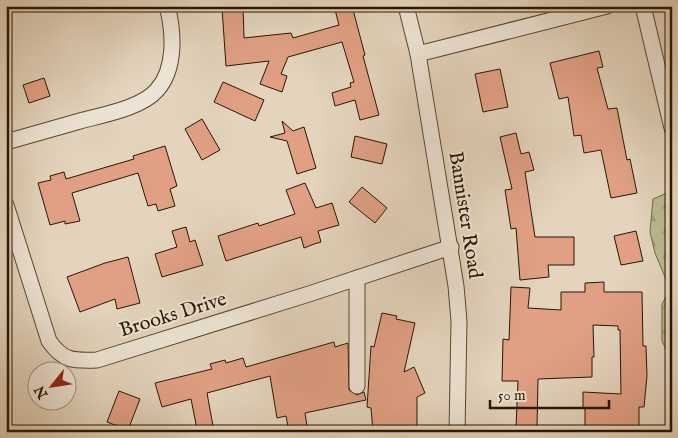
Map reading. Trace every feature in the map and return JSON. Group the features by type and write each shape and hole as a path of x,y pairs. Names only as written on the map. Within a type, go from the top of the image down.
{"street":[{"path":"6,142 119,110 143,101 157,90 168,71 173,49 172,22 167,6"},
{"name":"Bannister Road","path":"406,6 418,54 456,286 459,321 457,432"},
{"path":"418,54 607,6"},
{"path":"643,6 672,128"},
{"name":"Brooks Drive","path":"6,205 49,341 57,353 67,359 78,361 97,360 451,247"},
{"path":"357,278 357,386"}],"green space":[{"path":"672,191 672,385 671,360 662,341 662,304 670,289 655,253 650,232 653,199"}],"building":[{"path":"243,6 244,38 291,33 293,38 339,25 334,6 352,6 379,115 360,120 355,100 335,106 332,93 351,87 350,83 354,82 342,42 288,57 281,74 287,76 282,92 260,84 269,61 226,66 222,8"},
{"path":"599,51 603,67 597,68 608,109 617,108 627,160 630,159 637,193 611,198 601,150 584,153 581,135 574,136 568,97 559,99 550,63"},
{"path":"500,69 508,107 483,112 475,74"},
{"path":"44,78 50,96 29,103 23,85"},
{"path":"223,82 264,100 255,121 214,102"},
{"path":"202,119 220,150 202,160 185,129"},
{"path":"282,121 293,131 304,127 316,168 297,174 287,141 270,137 285,133"},
{"path":"516,133 521,154 529,152 534,170 525,172 535,237 574,237 574,265 548,265 549,277 520,280 516,228 511,229 505,190 512,189 500,137"},
{"path":"355,136 387,144 382,164 351,157"},
{"path":"165,146 177,186 170,189 175,206 158,211 156,204 148,206 138,173 72,193 80,221 65,224 65,221 50,225 38,183 51,180 50,176 64,172 66,179 134,159 133,156"},
{"path":"305,183 316,208 332,203 339,225 318,231 321,242 304,248 301,237 226,261 218,236 258,223 259,226 295,214 286,190"},
{"path":"362,187 387,208 375,223 349,202"},
{"path":"186,227 190,242 195,240 203,265 162,277 155,254 177,247 172,231"},
{"path":"636,231 643,261 621,265 614,236"},
{"path":"128,257 140,303 117,309 115,299 80,312 67,277"},
{"path":"604,282 604,292 642,292 643,346 646,346 647,376 644,407 639,407 639,432 585,431 583,392 621,394 620,330 618,330 618,326 593,325 594,357 592,357 592,377 538,379 537,428 516,428 518,381 502,381 503,339 509,340 511,287 530,288 528,308 561,310 561,292 585,292 585,283"},
{"path":"382,313 397,316 396,319 415,323 404,372 414,367 425,393 417,397 417,432 394,432 394,430 373,432 371,408 367,407 371,346 374,347"},
{"path":"334,342 335,347 348,343 349,390 357,395 364,392 366,400 305,413 308,432 289,432 286,416 277,418 270,376 207,393 213,426 197,429 191,399 162,407 155,383 212,369 210,364 225,360 226,363 243,358 246,367"},
{"path":"119,391 140,399 128,430 107,422"}]}
